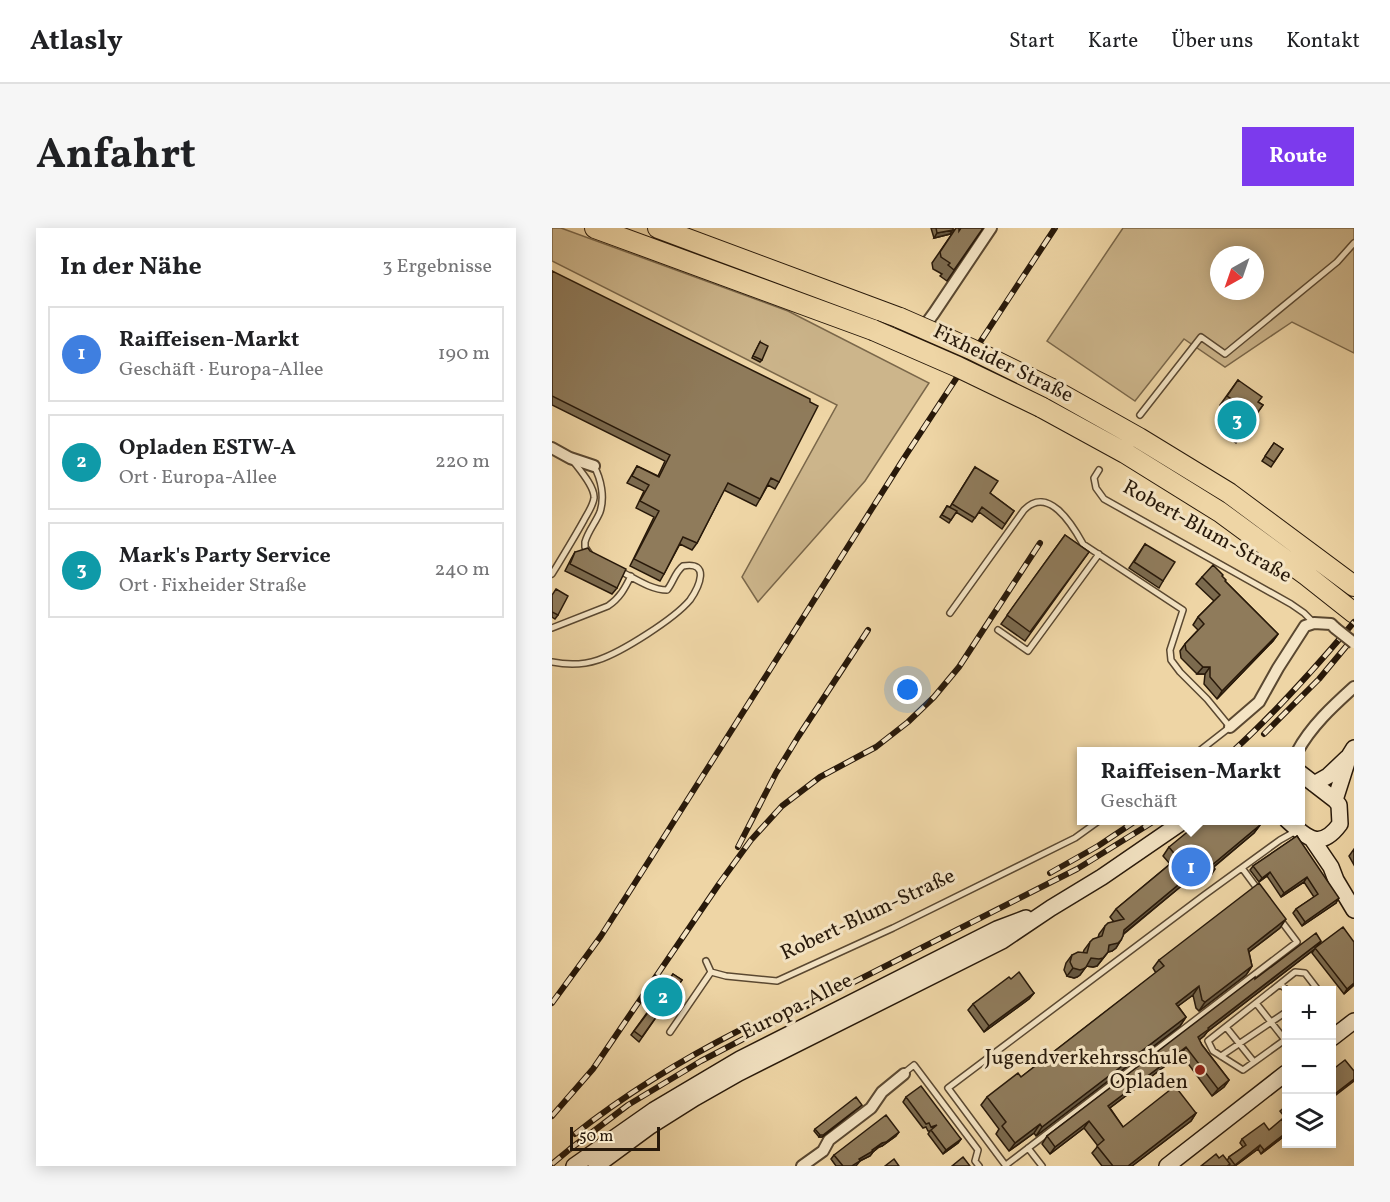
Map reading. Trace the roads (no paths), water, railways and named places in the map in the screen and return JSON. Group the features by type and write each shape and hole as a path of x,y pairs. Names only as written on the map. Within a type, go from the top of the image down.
{"highway":[{"name":"Fixheider Straße","path":"595,228 873,330 1041,407 1125,453 1220,512 1353,612"},
{"name":"Fixheider Straße","path":"658,228 900,318 1052,388 1229,493 1354,586"}],"main road":[{"path":"1314,784 1328,776 1352,752"},
{"path":"1335,800 1352,752"},
{"path":"1305,777 1335,800 1339,806 1340,824 1330,836 1312,839"},
{"name":"Europa-Allee","path":"596,1166 649,1127 721,1083 1002,941 1178,825"},
{"path":"1292,825 1312,839 1331,867 1354,910"},
{"path":"1330,836 1331,867"},
{"name":"Europa-Allee","path":"574,1166 654,1110 740,1059 997,929 1051,908"},
{"path":"1336,1036 1353,1025"},
{"path":"1167,1166 1282,1077"}],"street":[{"path":"915,339 991,228"},
{"path":"552,448 570,458 594,466"},
{"path":"1230,727 1259,702 1305,626 1314,623"},
{"name":"Robert-Blum-Straße","path":"1314,623 1331,624 1354,643"},
{"path":"1300,747 1308,734 1354,687"},
{"path":"802,1166 823,1151 829,1140 871,1108 882,1092 904,1074"}],"lane":[{"path":"1140,415 1201,337 1225,354 1337,261 1354,243"},
{"path":"552,574 594,498 587,480 570,458"},
{"path":"592,556 586,551 585,542 602,503 601,483 594,466"},
{"name":"Robert-Blum-Straße","path":"1099,470 1094,478 1096,488 1104,499 1291,604 1314,623"},
{"path":"950,613 1029,504 1037,501 1046,502 1061,512 1076,530 1083,544 1183,610 1170,650 1171,660 1230,727 1204,747"},
{"path":"998,630 1028,651 1099,555"},
{"path":"552,663 582,663 616,653 678,612 697,589 701,577 698,568 683,566 667,590 663,590 612,566"},
{"path":"552,628 608,606 622,594 631,576"},
{"name":"Robert-Blum-Straße","path":"711,972 726,976 777,981 903,923 1075,838 1093,825"},
{"path":"1276,914 1297,942 1006,1166 948,1088 1280,840 1292,825"},
{"path":"1242,868 1262,896"},
{"path":"670,1032 711,972 706,961"},
{"path":"1282,1043 1243,1070 1213,1051 1208,1041 1295,972 1305,973 1315,986"},
{"path":"1256,1003 1282,1035"},
{"path":"1221,1056 1282,1015"},
{"path":"1226,1027 1254,1062"},
{"path":"904,1074 914,1065 978,1150 975,1161 979,1166"},
{"path":"1028,1148 1042,1166"}],"railway":[{"path":"552,1003 601,936 904,458 1055,228"},
{"path":"552,1116 593,1069 751,840 782,806 820,777 876,747 908,722 934,697 959,667 1040,543"},
{"path":"1237,747 1295,689 1354,622"},
{"path":"738,847 776,773 868,630"},
{"path":"1264,734 1319,679 1354,637"},
{"path":"1050,873 1130,825"},
{"path":"552,1164 628,1105 701,1061 1077,869 1148,825"},
{"path":"575,1134 656,1077 742,1029"}],"place":[{"name":"Mark's Party Service","path":"1237,420"},
{"name":"Raiffeisen-Markt","path":"1191,867"},
{"name":"Opladen ESTW-A","path":"663,997"},
{"name":"Jugendverkehrsschule Opladen","path":"1200,1070"}]}
